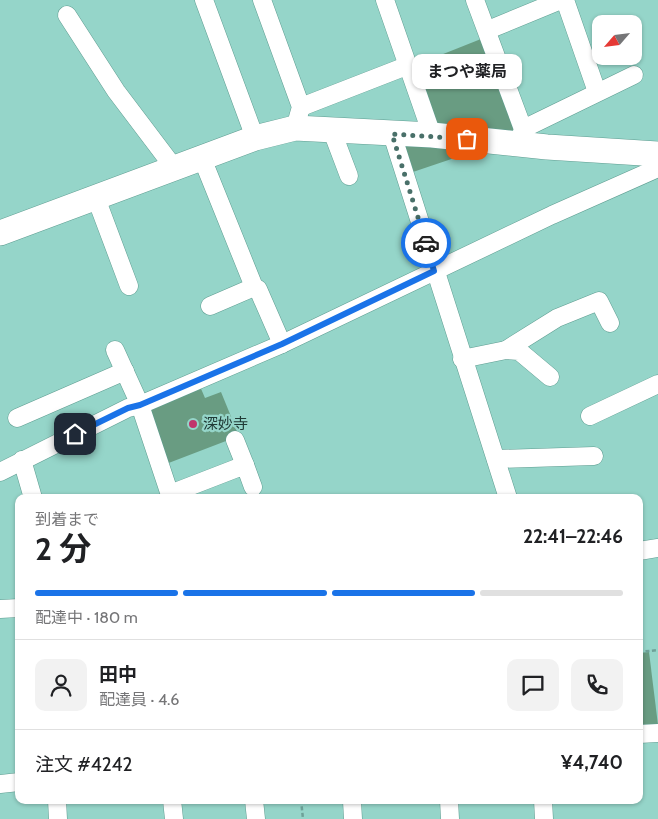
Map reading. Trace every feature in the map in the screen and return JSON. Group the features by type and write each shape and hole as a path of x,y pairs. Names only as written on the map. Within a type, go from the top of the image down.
{"street":[{"path":"204,0 254,138"},
{"path":"385,0 432,135"},
{"path":"475,0 488,30 521,137"},
{"path":"488,30 563,0 598,92"},
{"path":"266,1 298,118"},
{"path":"67,15 116,91 175,168"},
{"path":"0,233 254,138 409,65"},
{"path":"521,137 598,92 634,75"},
{"path":"298,118 332,131 521,137 658,154"},
{"path":"332,131 349,176"},
{"path":"392,134 434,271 507,494"},
{"path":"202,158 254,287 258,289 282,344"},
{"path":"0,472 128,408 140,405 282,344 434,271 658,168"},
{"path":"96,198 129,286"},
{"path":"210,306 254,287"},
{"path":"506,350 558,318 599,301 610,323"},
{"path":"116,350 140,405 169,494"},
{"path":"462,358 506,350 520,351 550,377"},
{"path":"17,418 125,371"},
{"path":"590,416 658,384"},
{"path":"234,440 253,487"},
{"path":"496,459 594,456"},
{"path":"22,460 32,494"},
{"path":"175,494 244,465"},
{"path":"643,550 658,548"},
{"path":"0,609 15,608"},
{"path":"643,734 658,733"},
{"path":"0,784 15,782"},
{"path":"57,804 58,819"},
{"path":"172,804 174,819"},
{"path":"254,804 256,819"},
{"path":"352,804 353,819"},
{"path":"448,804 450,819"},
{"path":"543,804 544,819"}],"path":[{"path":"643,652 658,650"},
{"path":"301,804 303,819"}],"building":[{"path":"486,37 519,130 516,136 435,131 413,66"},
{"path":"400,144 481,149 410,173"},
{"name":"深妙寺","path":"199,384 205,398 221,392 239,436 166,464 147,412"},
{"path":"649,652 658,725 643,731 643,653"}],"way so far":[{"path":"426,243 392,134 432,135 467,139"}],"place":[{"name":"まつや薬局","path":"467,139"},
{"name":"深妙寺","path":"193,424"}],"route":[{"path":"75,434 128,408 140,405 282,344 434,271 426,243"}]}
